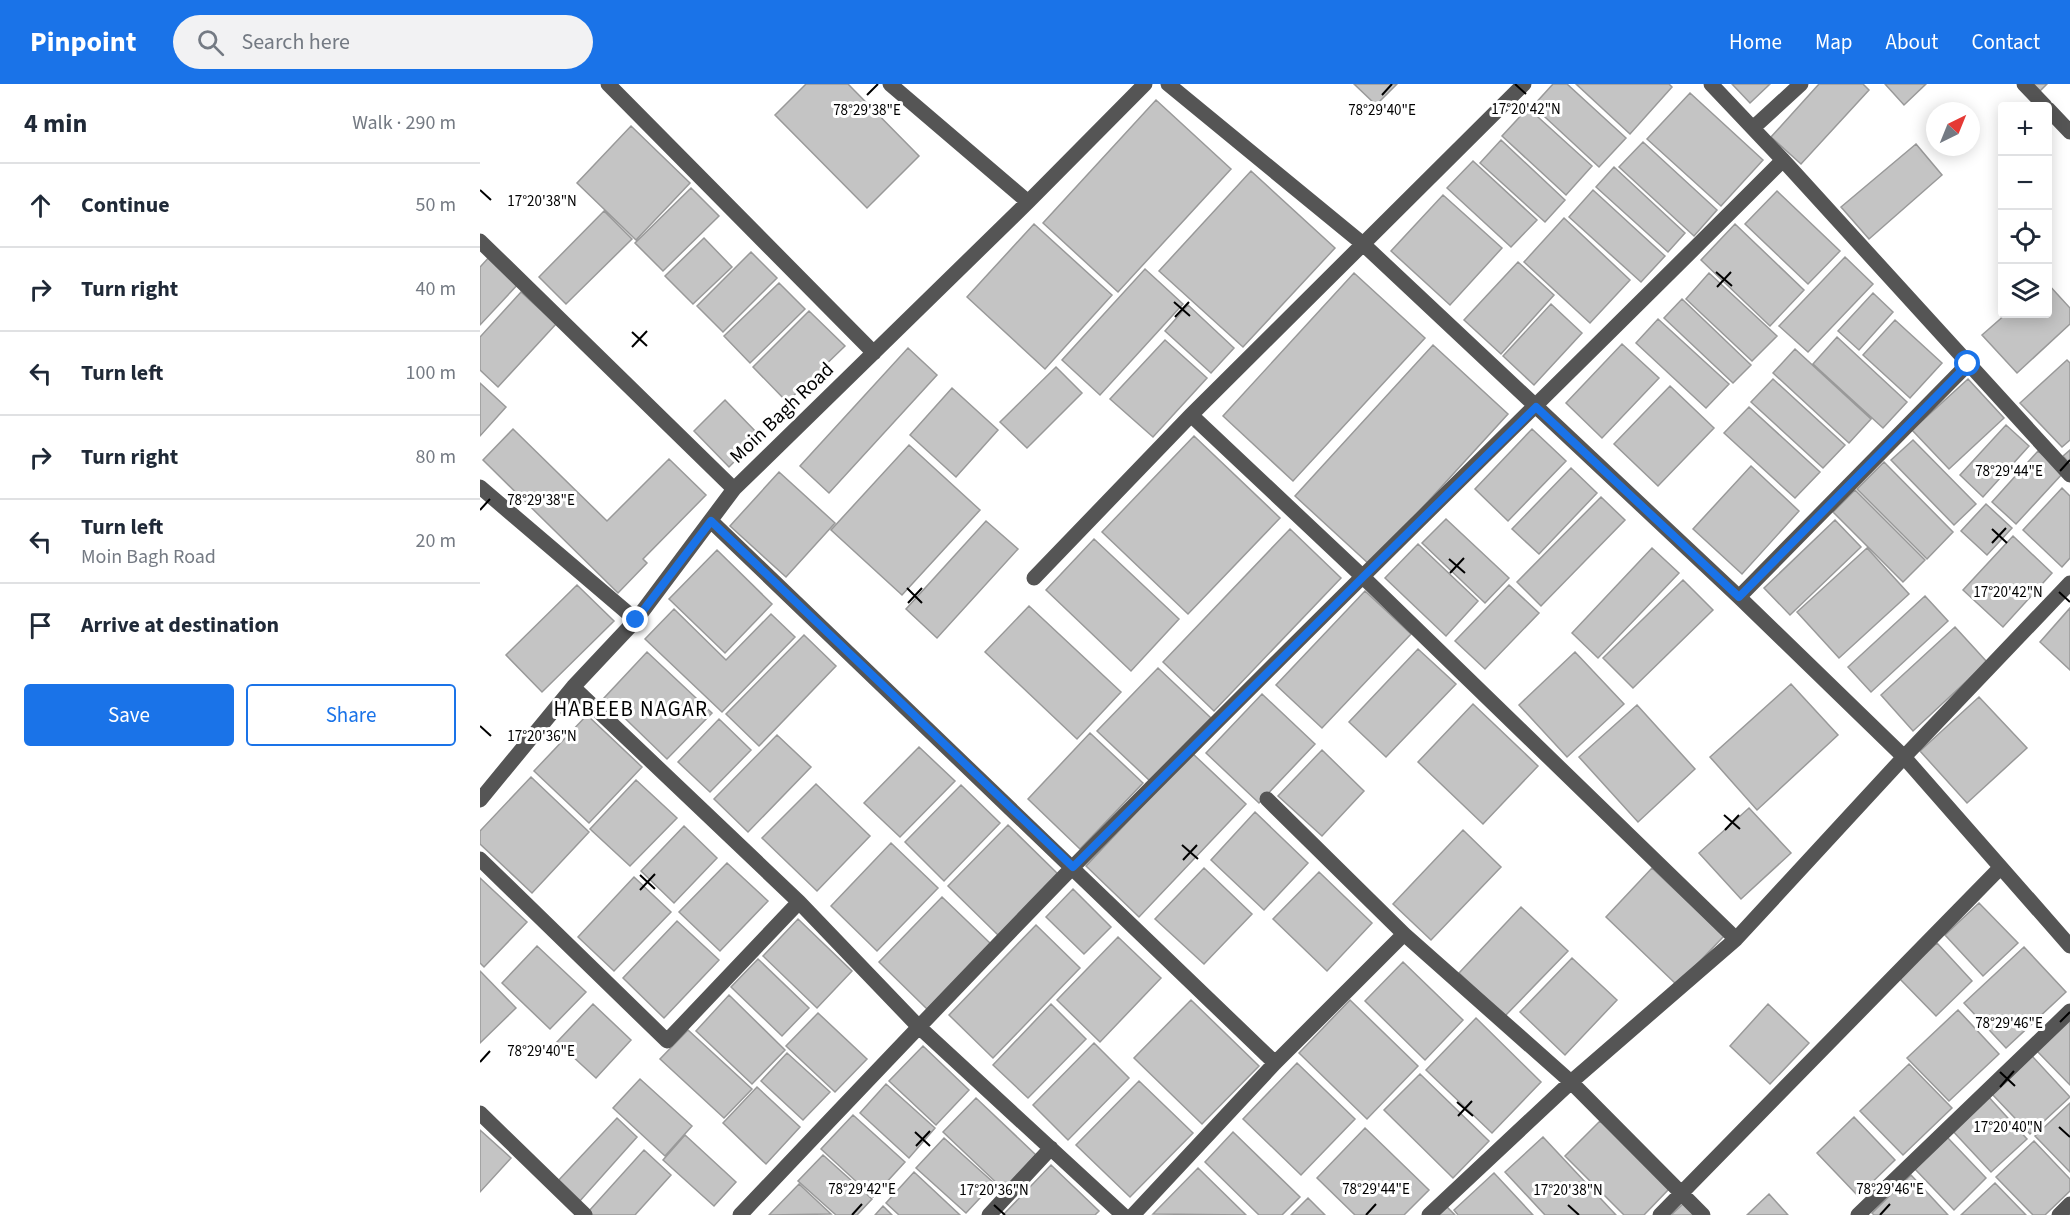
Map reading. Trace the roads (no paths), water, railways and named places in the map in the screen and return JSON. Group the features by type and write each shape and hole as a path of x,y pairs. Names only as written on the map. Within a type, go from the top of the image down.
{"street":[{"path":"608,84 874,353"},
{"path":"890,84 1028,202"},
{"name":"Moin Bagh Road","path":"481,796 573,687 636,620 734,489 1028,202 1145,84"},
{"path":"1168,84 1363,244 1739,597 1904,757 2070,946"},
{"path":"1034,578 1191,415 1524,84"},
{"path":"1711,84 1784,160 2070,475"},
{"path":"1753,128 1801,84"},
{"path":"2024,84 2040,102"},
{"path":"2052,114 2070,132"},
{"path":"741,1215 918,1026 1073,867 1784,160"},
{"path":"480,241 734,489"},
{"path":"1739,597 1968,364"},
{"path":"1191,415 1363,577 1736,939"},
{"path":"480,487 636,620"},
{"path":"711,521 1275,1063"},
{"path":"1429,1215 1571,1082 1736,939 1904,757 2070,585"},
{"path":"573,687 800,902 918,1026 1123,1215"},
{"path":"1267,799 1404,934 1571,1082 1682,1192 1702,1215"},
{"path":"480,859 667,1041 800,902"},
{"path":"1660,1215 2000,868"},
{"path":"1133,1215 1275,1063 1404,934"},
{"path":"1858,1215 2070,1011"},
{"path":"480,1113 585,1215"},
{"path":"989,1215 1051,1148"},
{"path":"2059,1215 2070,1204"}],"district":[{"name":"HABEEB NAGAR","path":"631,709"}]}
